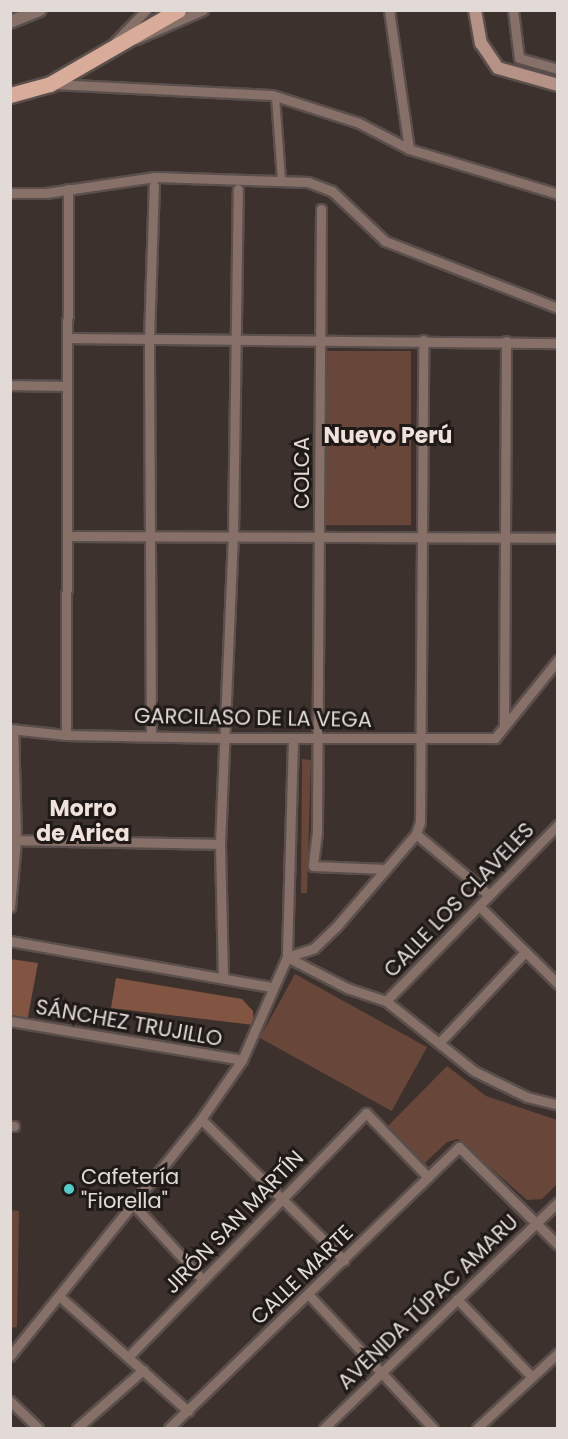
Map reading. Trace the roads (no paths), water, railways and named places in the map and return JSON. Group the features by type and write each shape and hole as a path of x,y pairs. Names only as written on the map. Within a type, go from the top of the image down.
{"main road":[{"path":"10,95 50,84 178,10"},
{"path":"475,10 481,43 498,68 558,85"}],"street":[{"path":"10,22 40,10"},
{"path":"108,50 146,10"},
{"path":"122,42 152,35 203,10"},
{"path":"389,10 409,149"},
{"path":"513,10 519,58 558,69"},
{"path":"50,84 275,96 359,123 409,149 558,194"},
{"path":"275,96 281,180"},
{"path":"10,193 68,189 155,177 308,182 332,191 394,245 558,308"},
{"path":"151,734 149,340 154,185"},
{"path":"66,735 67,386 70,338 68,189"},
{"path":"223,978 220,844 228,738 238,189"},
{"name":"COLCA","path":"321,209 318,737 313,866 386,868"},
{"path":"70,338 234,342 423,339 558,343"},
{"path":"287,957 314,948 416,834 420,822 423,339"},
{"path":"504,726 506,341"},
{"path":"10,385 67,386"},
{"path":"68,536 558,538"},
{"path":"504,726 558,660"},
{"name":"GARCILASO DE LA VEGA","path":"12,729 66,735 151,734 293,739 318,737 495,738 504,726"},
{"path":"10,907 16,840 12,729"},
{"path":"10,1356 201,1119 242,1060 271,987 287,957 293,739"},
{"name":"CALLE LOS CLAVELES","path":"386,1001 556,829"},
{"path":"416,834 489,895"},
{"path":"16,840 220,844"},
{"path":"479,906 558,984"},
{"path":"10,941 271,987"},
{"path":"440,1042 525,952"},
{"path":"287,957 347,988 386,1001 474,1071 527,1097 558,1105"},
{"name":"SÁNCHEZ TRUJILLO","path":"10,1021 242,1060"},
{"name":"JIRÓN SAN MARTÍN","path":"128,1357 366,1113 428,1177"},
{"path":"201,1119 344,1260"},
{"name":"CALLE MARTE","path":"169,1428 459,1148 536,1222"},
{"name":"AVENIDA TÚPAC AMARU","path":"324,1428 558,1202"},
{"path":"133,1204 203,1280"},
{"path":"536,1222 558,1245"},
{"path":"308,1294 433,1428"},
{"path":"59,1296 188,1411"},
{"path":"457,1299 532,1377"},
{"path":"477,1428 558,1353"},
{"path":"77,1428 143,1370"},
{"path":"10,1401 38,1428"}],"place":[{"name":"Cafetería \"Fiorella\"","path":"69,1189"}],"district":[{"name":"Nuevo Perú","path":"388,436"},
{"name":"Morro de Arica","path":"83,820"}]}
